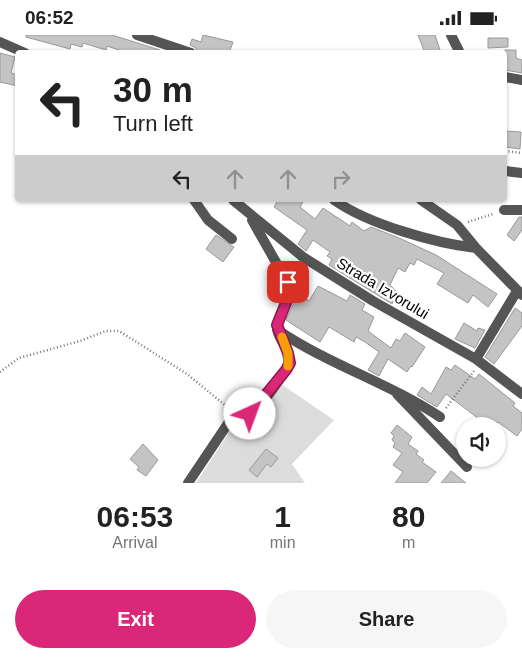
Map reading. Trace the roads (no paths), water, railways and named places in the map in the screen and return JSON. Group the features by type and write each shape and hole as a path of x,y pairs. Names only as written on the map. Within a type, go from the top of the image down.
{"street":[{"path":"137,35 182,50"},
{"path":"451,35 458,50"},
{"path":"0,42 18,50"},
{"path":"507,77 522,80"},
{"path":"507,171 522,173"},
{"path":"195,202 208,220 232,239"},
{"name":"Strada Izvorului","path":"235,202 303,257 373,301 476,359 522,394"},
{"path":"337,202 351,211 433,241 476,248"},
{"path":"425,202 457,225 476,248 520,293 476,359"},
{"path":"188,483 235,413 243,415 255,411 290,363 277,325 290,293 290,287 261,233 244,209"},
{"path":"504,210 522,210"},
{"path":"278,331 304,346 412,398 440,417"},
{"path":"394,390 456,455"}]}
